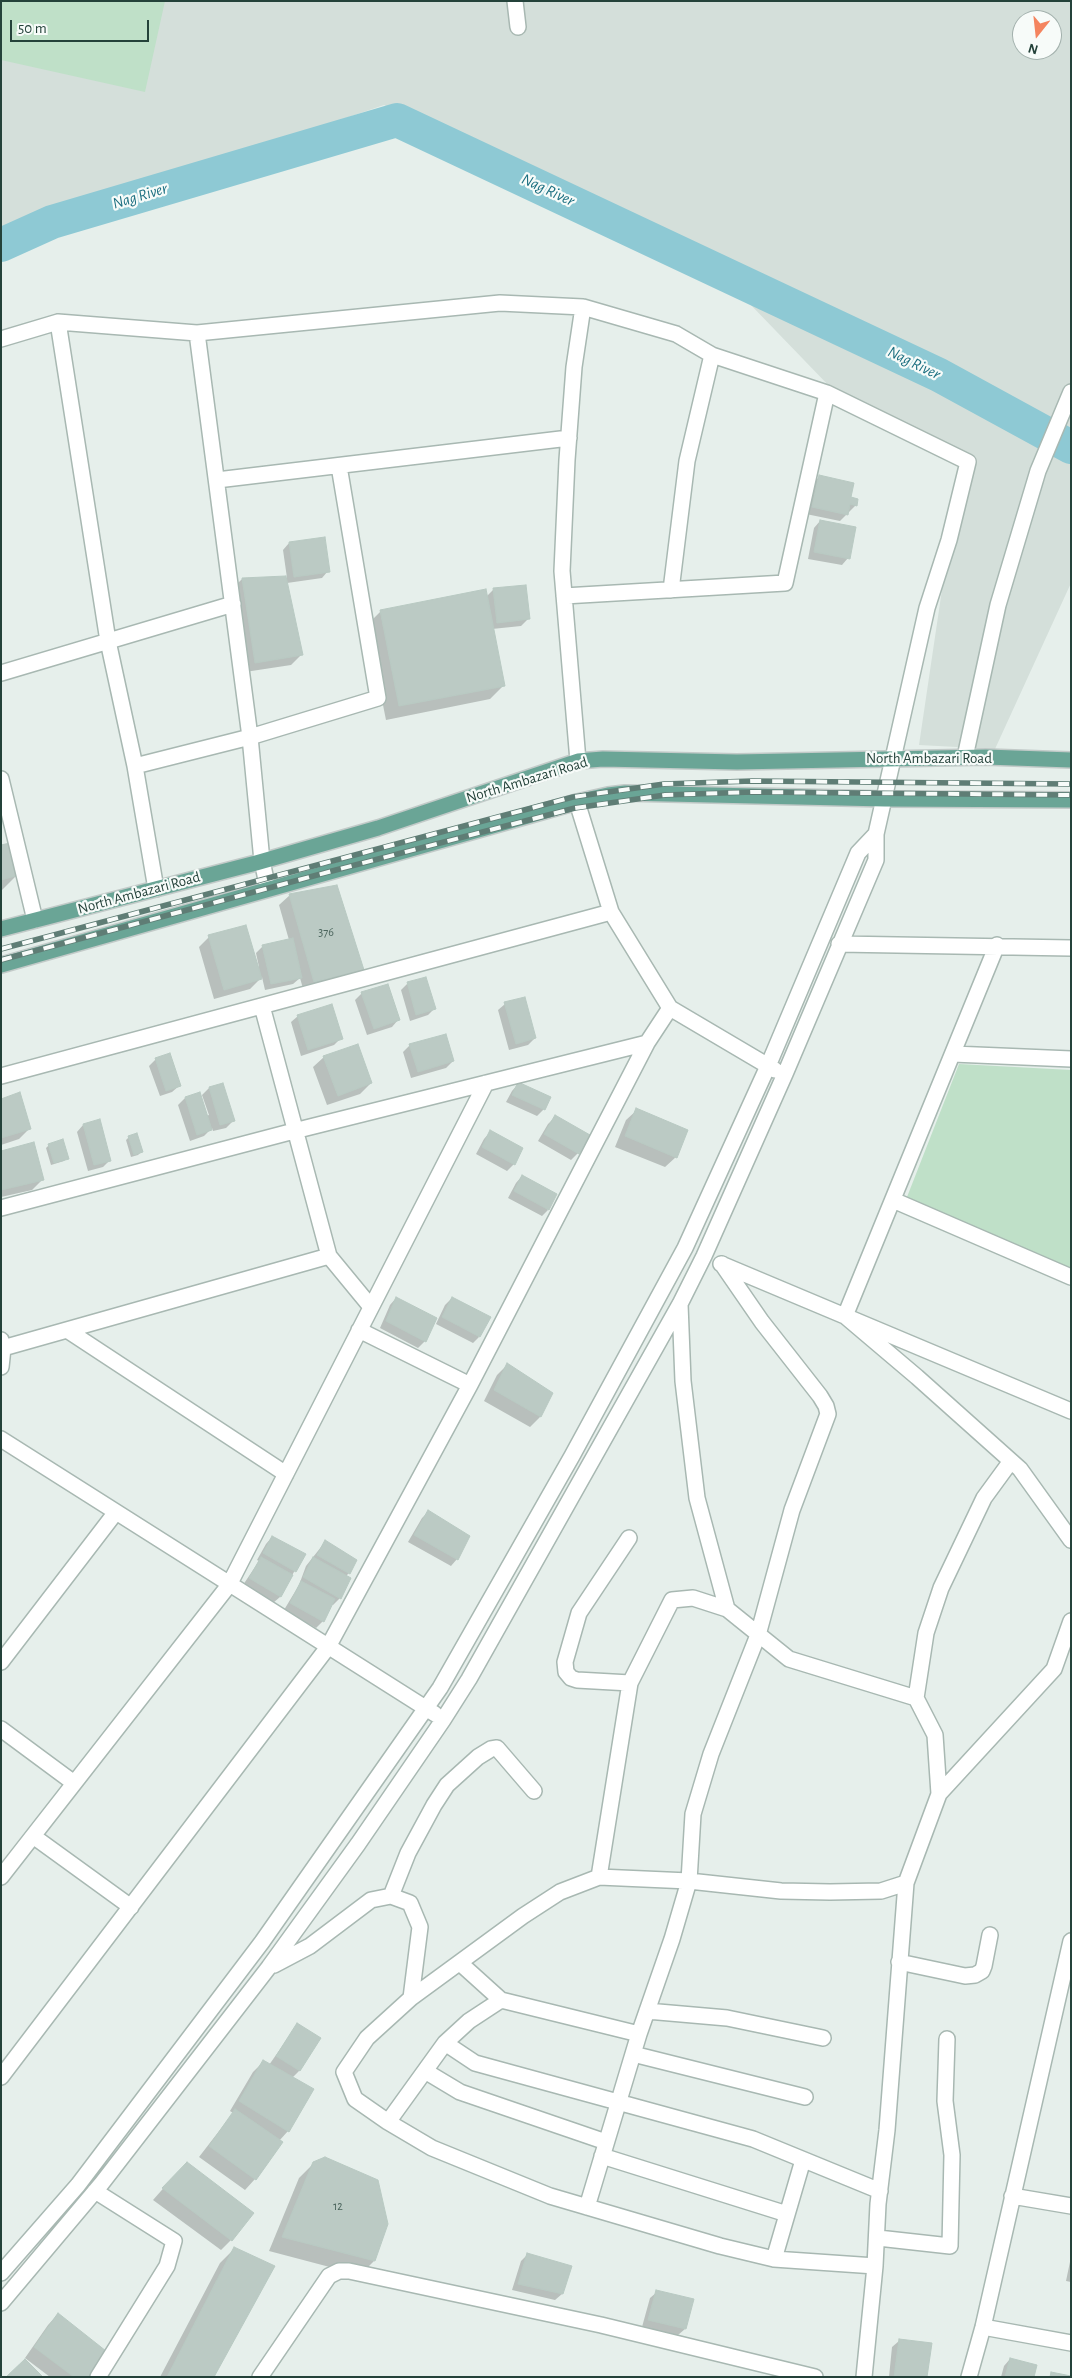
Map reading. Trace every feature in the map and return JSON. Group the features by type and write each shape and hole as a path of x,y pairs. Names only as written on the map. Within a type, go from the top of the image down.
{"main road":[{"name":"North Ambazari Road","path":"1,929 262,861 378,828 578,761 604,759 737,762 895,757 1071,760"},
{"name":"North Ambazari Road","path":"1,965 577,802 625,793 885,799 1071,800"}],"street":[{"path":"515,1 518,27"},
{"path":"1,339 58,322 198,333 500,303 583,307 676,334 712,355 828,393 968,462 949,540 927,608 895,757 876,834 876,860 785,1074 704,1256 680,1304 474,1670 443,1720 358,1844 269,1968 95,2191 1,2303"},
{"path":"578,761 562,571 574,368 583,307"},
{"path":"58,322 108,641 135,766 156,889"},
{"path":"198,333 250,737 262,861 268,890"},
{"path":"671,590 687,461 712,355"},
{"path":"965,757 998,605 1038,471 1071,392"},
{"path":"564,596 785,583 828,393"},
{"path":"217,480 569,438"},
{"path":"135,766 250,737 378,698 339,466"},
{"path":"1,673 233,604"},
{"path":"1,779 35,920"},
{"path":"577,802 611,912 670,1008 768,1066 785,1074"},
{"path":"1,2273 78,2185 262,1942 427,1708 572,1456 685,1248 768,1066 858,853 876,834"},
{"path":"1,1076 611,912"},
{"path":"840,944 1071,948"},
{"path":"846,1316 997,946"},
{"path":"262,1006 329,1256 371,1307"},
{"path":"1,2077 328,1647 470,1385 647,1043 670,1008"},
{"path":"1,1208 294,1131 647,1043"},
{"path":"953,1054 1071,1059"},
{"path":"1,1877 229,1584 486,1083"},
{"path":"893,1200 1071,1277"},
{"path":"685,1248 1071,1411"},
{"path":"1,1367 2,1344 68,1330 329,1256"},
{"path":"586,2207 639,2034 689,1881 693,1814 712,1754 758,1635 792,1510 828,1414 820,1396 762,1322 722,1264"},
{"path":"680,1304 684,1381 698,1498 727,1609"},
{"path":"846,1316 1020,1469 1071,1540"},
{"path":"68,1330 286,1474"},
{"path":"359,1330 470,1385"},
{"path":"1,1439 427,1708 443,1720"},
{"path":"939,1794 935,1735 916,1698 926,1633 941,1588 984,1498 1011,1461"},
{"path":"1,1662 116,1512"},
{"path":"628,1538 579,1613 565,1662 566,1672 577,1680 630,1683"},
{"path":"599,1877 630,1683 672,1600 693,1598 727,1609 789,1659 916,1698"},
{"path":"864,2377 878,2238 880,2191 893,2058 906,1883 939,1794 1054,1669 1071,1621"},
{"path":"1,1729 74,1783"},
{"path":"391,1896 408,1853 434,1805 447,1785 478,1757 491,1749 497,1748 534,1790"},
{"path":"33,1836 131,1907"},
{"path":"875,2266 774,2259 720,2246 550,2196 486,2172 432,2148 388,2122 355,2099 344,2072 367,2038 411,1998 523,1916 560,1892 599,1877 689,1881 781,1891 830,1892 881,1891 906,1883"},
{"path":"269,1968 310,1946 371,1900 391,1896 410,1903 420,1927 411,1998"},
{"path":"900,1962 966,1976 975,1975 982,1971 984,1966 990,1935"},
{"path":"969,2377 983,2327 1071,1941"},
{"path":"460,1963 501,2000 639,2034"},
{"path":"388,2122 445,2043 469,2021 501,2000"},
{"path":"647,2011 727,2018 824,2038"},
{"path":"878,2238 950,2246 952,2155 945,2102 947,2040"},
{"path":"445,2043 475,2063 753,2140 880,2191"},
{"path":"633,2054 805,2097"},
{"path":"425,2071 460,2092 604,2149 787,2214"},
{"path":"774,2259 803,2160"},
{"path":"95,2191 174,2241 167,2266 98,2377"},
{"path":"1012,2196 1071,2206"},
{"path":"278,2377 261,2375 329,2276 340,2271 349,2271 601,2325 811,2376"},
{"path":"983,2327 1071,2343"}],"shaded area":[{"path":"1,1 1071,1 1071,583 995,749 919,745 960,468 831,388 693,245 384,105 1,236"}],"green space":[{"path":"1,1 165,1 145,92 1,60"},
{"path":"959,1064 1071,1070 1071,1271 907,1197"}],"building":[{"path":"819,475 854,483 851,497 858,499 857,506 850,504 848,515 812,507"},
{"path":"820,520 856,527 850,559 814,552"},
{"path":"325,537 330,572 294,577 289,542"},
{"path":"286,576 303,655 255,663 242,578"},
{"path":"526,585 530,619 497,623 493,588"},
{"path":"486,589 505,686 399,706 380,610"},
{"path":"10,843 19,875 1,880 1,845"},
{"path":"337,885 364,970 314,982 289,894"},
{"path":"246,925 262,979 224,990 208,935"},
{"path":"293,938 302,978 271,984 262,945"},
{"path":"426,977 436,1009 416,1015 407,982"},
{"path":"388,984 400,1020 374,1029 361,992"},
{"path":"525,997 536,1038 516,1044 504,1002"},
{"path":"332,1004 343,1039 308,1050 297,1015"},
{"path":"446,1034 454,1061 418,1072 409,1044"},
{"path":"358,1044 372,1083 338,1096 323,1056"},
{"path":"170,1053 181,1086 166,1091 155,1058"},
{"path":"518,1082 551,1097 545,1110 512,1095"},
{"path":"223,1083 235,1121 220,1125 209,1087"},
{"path":"20,1092 31,1129 1,1138 1,1099"},
{"path":"200,1092 212,1130 197,1135 185,1097"},
{"path":"636,1108 688,1130 677,1158 625,1136"},
{"path":"555,1115 590,1135 579,1154 544,1134"},
{"path":"100,1119 111,1161 94,1165 83,1124"},
{"path":"490,1130 523,1148 515,1165 482,1147"},
{"path":"137,1133 143,1152 134,1155 128,1136"},
{"path":"63,1139 69,1159 54,1163 48,1144"},
{"path":"34,1142 44,1180 1,1190 1,1151"},
{"path":"522,1175 557,1194 549,1210 514,1191"},
{"path":"396,1297 437,1318 426,1342 386,1321"},
{"path":"452,1297 491,1317 480,1337 442,1317"},
{"path":"507,1363 553,1393 541,1417 494,1390"},
{"path":"428,1510 470,1536 458,1560 414,1535"},
{"path":"272,1536 306,1554 296,1572 263,1553"},
{"path":"325,1540 357,1560 350,1574 317,1555"},
{"path":"261,1557 293,1575 281,1597 249,1578"},
{"path":"313,1557 351,1578 341,1599 303,1577"},
{"path":"301,1581 335,1599 324,1622 290,1603"},
{"path":"297,2023 321,2038 300,2071 276,2056"},
{"path":"263,2060 314,2089 289,2132 239,2101"},
{"path":"235,2109 283,2142 256,2180 209,2146"},
{"path":"325,2157 378,2180 388,2224 375,2261 282,2237 313,2162"},
{"path":"187,2162 254,2213 232,2241 162,2188"},
{"path":"234,2247 275,2266 214,2377 167,2377"},
{"path":"527,2253 572,2266 563,2294 518,2284"},
{"path":"656,2290 694,2299 686,2329 648,2320"},
{"path":"58,2313 106,2351 91,2377 74,2377 34,2347"},
{"path":"899,2339 932,2343 927,2377 894,2377"},
{"path":"1010,2358 1037,2365 1034,2377 1005,2377"},
{"path":"25,2359 43,2377 6,2377"},
{"path":"1051,2372 1071,2376 1071,2377 1050,2377"}],"waterway":[{"name":"Nag River","path":"1,245 52,222 397,120 939,375 1071,447"}],"railway":[{"path":"1,949 573,797 664,784 752,781 1071,784"},
{"path":"1,960 575,808 665,795 752,792 1071,795"}]}
